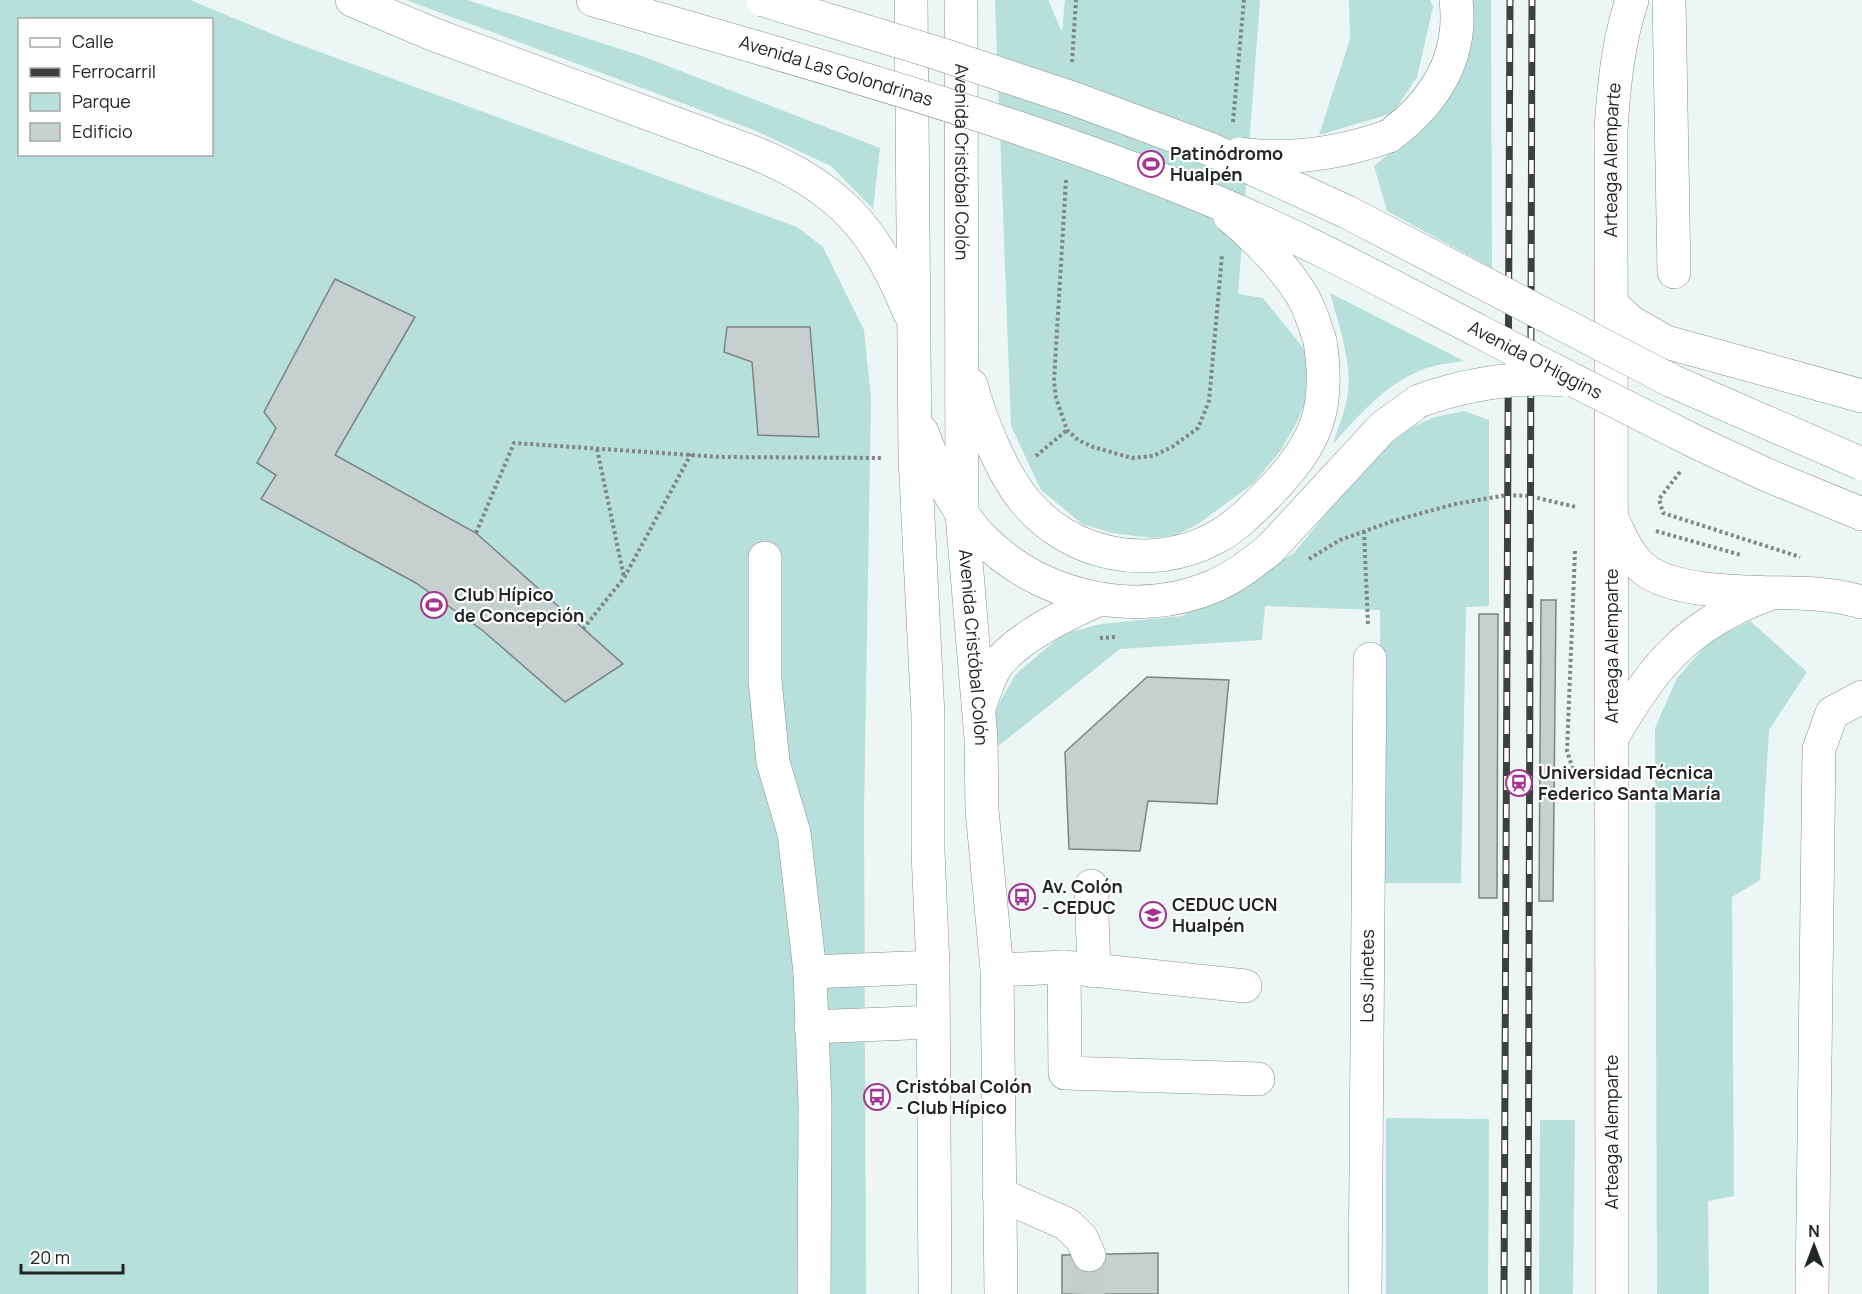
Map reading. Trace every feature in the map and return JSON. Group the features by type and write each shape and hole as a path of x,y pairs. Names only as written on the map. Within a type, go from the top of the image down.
{"main road":[{"path":"352,0 435,35 755,153 809,178 850,212 864,229 884,260 915,327"},
{"name":"Avenida Las Golondrinas","path":"593,0 981,115 1118,163 1211,199"},
{"path":"763,0 1075,99 1222,140 1347,212 1672,381 1862,464"},
{"path":"911,0 915,458 928,716 928,851 933,967 935,1294"},
{"name":"Avenida Cristóbal Colón","path":"961,0 962,514 979,707 982,810 997,970 1001,1294"},
{"path":"1222,140 1246,155 1310,156 1338,152 1389,136 1410,121 1441,81 1456,33 1456,0"},
{"name":"Arteaga Alemparte","path":"1612,1294 1611,129 1619,48 1632,0"},
{"path":"1669,0 1674,272"},
{"path":"963,351 974,395 990,437 1010,478 1023,499 1039,517 1058,531 1079,543 1097,549 1136,556 1176,553 1214,539 1232,528 1288,472 1309,443 1319,417 1324,366 1320,341 1303,297 1288,276 1244,228 1211,199"},
{"name":"Avenida O'Higgins","path":"1211,199 1328,253 1700,444 1862,514"},
{"path":"1612,304 1630,322 1666,342 1862,396"},
{"path":"915,415 940,476 962,514 996,551 1019,568 1045,582 1071,592 1122,602 1169,599 1203,590 1235,575 1271,548 1383,427 1419,401 1476,384 1508,379 1572,380"},
{"path":"1612,518 1636,562 1659,578 1683,585 1768,594 1818,594 1862,602"},
{"path":"765,558 765,680 773,762 795,833 810,972 815,1106 814,1294"},
{"path":"1613,736 1632,703 1670,654 1697,631 1725,613 1768,594"},
{"path":"979,707 996,667 1008,654 1047,625 1100,599"},
{"name":"Los Jinetes","path":"1365,1294 1370,659"},
{"path":"1812,1294 1819,749 1832,713 1862,697"},
{"path":"1091,886 1065,1073 1258,1079"},
{"path":"810,972 933,967"},
{"path":"997,970 1079,969 1245,986"},
{"path":"811,1027 933,1022"},
{"path":"999,1194 1067,1224 1082,1239 1089,1255"}],"path":[{"path":"1072,70 1076,0"},
{"path":"1222,140 1244,0"},
{"path":"1066,175 1054,381 1056,398 1067,430 1078,440 1093,447 1132,458 1153,456 1173,447 1198,428 1209,401 1222,248"},
{"path":"476,533 514,443 721,457 915,458"},
{"path":"1700,444 1659,499 1663,513 1803,558 1807,562"},
{"path":"597,449 624,578"},
{"path":"583,629 624,578 691,454"},
{"path":"1302,563 1340,540 1364,531 1455,504 1507,495 1529,496 1576,506 1576,518"},
{"path":"1364,531 1370,659"},
{"path":"1660,532 1744,556"},
{"path":"1575,541 1567,751 1576,780"},
{"path":"1096,638 1127,636"}],"green space":[{"name":"Club Hípico de Concepción","path":"0,0 190,0 287,40 797,227 823,247 864,330 871,398 864,812 866,1294 0,1294"},
{"path":"406,0 467,0 642,56 880,148 873,209 831,166 754,130"},
{"name":"Patinódromo Hualpén","path":"995,0 1048,0 1062,32 1065,0 1260,0 1238,294 1263,298 1309,355 1310,390 1298,420 1281,450 1254,483 1198,524 1174,536 1150,538 1112,533 1082,524 1041,490 1011,426"},
{"path":"1349,0 1430,0 1433,7 1417,77 1393,113 1319,135 1350,39"},
{"path":"1470,0 1491,0 1492,268 1387,211 1374,166 1433,118"},
{"path":"1330,293 1464,361 1427,368 1400,381 1376,400 1333,444 1346,403 1349,376 1345,348"},
{"path":"1464,411 1489,420 1489,606 1466,607 1461,883 1382,883 1380,610 1265,606 1262,640 1120,649 987,755 991,717 1016,674 1063,634 1101,624 1182,616 1294,553 1374,455 1412,427 1435,417"},
{"path":"1750,621 1807,672 1769,730 1760,880 1732,897 1734,1196 1708,1201 1709,1294 1657,1294 1655,728 1677,678 1711,640"},
{"path":"1386,1118 1489,1119 1488,1294 1386,1294"},
{"path":"1540,1120 1575,1120 1573,1294 1539,1294"}],"building":[{"path":"335,279 415,317 335,455 476,533 623,664 565,702 482,630 416,583 261,499 276,475 257,463 276,428 264,412"},
{"path":"727,327 810,327 819,437 758,435 752,362 724,352"},
{"path":"1541,600 1556,600 1553,901 1539,901"},
{"path":"1479,614 1498,614 1497,898 1479,898"},
{"path":"1147,677 1229,680 1217,804 1148,801 1140,851 1069,849 1065,752"},
{"path":"1158,1253 1158,1294 1062,1294 1062,1255"}],"tunnel":[{"path":"1088,1294 1089,1255"}],"railway":[{"path":"1504,1294 1510,0"},
{"path":"1528,1294 1532,0"}],"place":[{"name":"Patinódromo Hualpén","path":"1151,164"},
{"name":"Club Hípico de Concepción","path":"434,605"},
{"name":"Universidad Técnica Federico Santa María","path":"1519,783"},
{"name":"Av. Colón - CEDUC","path":"1022,897"},
{"name":"CEDUC UCN Hualpén","path":"1153,915"},
{"name":"Cristóbal Colón - Club Hípico","path":"877,1097"}]}
